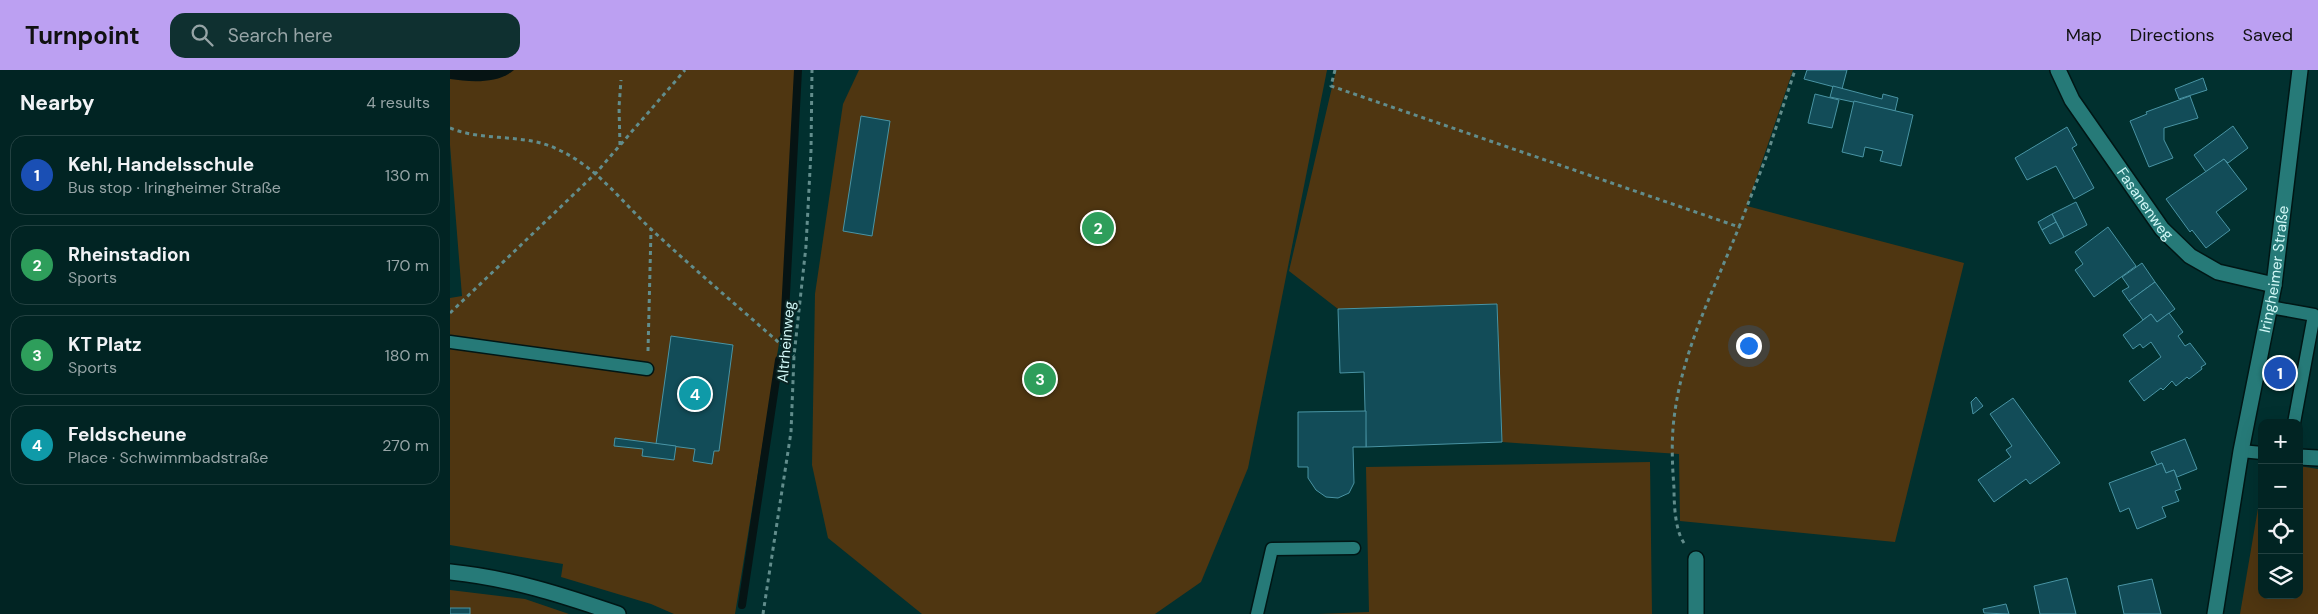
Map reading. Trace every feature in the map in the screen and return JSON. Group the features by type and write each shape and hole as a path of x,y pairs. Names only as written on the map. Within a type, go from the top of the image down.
{"street":[{"name":"Fasanenweg","path":"2058,70 2072,100 2162,229 2190,256 2218,272 2274,285"},
{"name":"Iringheimer Straße","path":"2215,614 2241,451 2274,285 2300,70"},
{"path":"2303,457 2318,458"},
{"path":"1696,559 1696,614"},
{"path":"450,572 489,576 547,590 618,614"}],"lane":[{"path":"2270,308 2316,316 2295,419"},
{"path":"450,342 647,369"},
{"path":"2241,451 2258,453"},
{"path":"1257,614 1272,549 1354,548"}],"path":[{"path":"450,312 596,173 684,70"},
{"name":"Altrheinweg","path":"763,614 791,432 794,356 806,246 812,70"},
{"path":"1335,70 1331,86 1739,228"},
{"path":"1696,559 1680,537 1674,495 1672,442 1675,410 1690,349 1767,155 1795,70"},
{"path":"620,146 619,107 621,80"},
{"path":"450,128 466,134 540,142 559,149 596,173 651,229 794,356"},
{"path":"647,369 651,229"}],"shaded area":[{"path":"450,70 796,70 782,325 735,614 674,614 651,604 561,577 563,564 450,545 450,298 462,296 450,145"},
{"path":"450,70 514,70 507,75 492,80 466,81 450,79"},
{"path":"859,70 1327,70 1248,468 1201,582 1155,614 922,614 828,538 812,465 815,294 843,104"},
{"path":"1336,70 1793,70 1747,206 1964,263 1895,542 1680,521 1679,454 1502,442 1497,304 1338,309 1289,271"},
{"path":"1650,462 1652,614 1318,614 1369,612 1366,467"},
{"path":"2303,467 2318,469 2318,614 2240,614 2258,508 2258,599 2303,599"},
{"path":"450,590 525,599 569,614 450,614"}],"building":[{"path":"1807,70 1847,70 1842,89 1804,79"},
{"path":"2203,78 2207,90 2179,99 2175,89"},
{"path":"1833,86 1882,99 1883,94 1898,98 1895,111 1830,97"},
{"path":"1815,94 1839,100 1832,128 1808,123"},
{"path":"2190,96 2198,118 2164,128 2164,140 2173,158 2149,167 2130,121 2147,114 2146,112"},
{"path":"1854,101 1913,115 1901,166 1880,161 1883,151 1865,147 1863,157 1842,152"},
{"path":"861,116 890,121 872,236 843,231"},
{"path":"2233,126 2248,148 2228,163 2224,159 2206,172 2194,155"},
{"path":"2067,127 2077,145 2072,148 2094,188 2074,199 2056,166 2027,180 2015,158"},
{"path":"2224,159 2247,189 2216,212 2230,230 2206,248 2192,230 2190,232 2166,199"},
{"path":"2076,202 2087,225 2064,237 2052,214"},
{"path":"2052,214 2056,222 2042,230 2038,222"},
{"path":"2056,222 2064,237 2050,244 2042,230"},
{"path":"2108,227 2136,266 2094,297 2075,270 2083,264 2075,252"},
{"path":"2142,263 2155,282 2129,301 2122,291 2129,287 2122,277"},
{"path":"2155,282 2175,309 2157,322 2151,314 2143,320 2129,301"},
{"path":"1497,304 1502,442 1366,447 1364,372 1340,373 1338,309"},
{"path":"2169,313 2183,332 2178,336 2185,346 2190,343 2206,364 2189,379 2187,377 2176,386 2172,381 2163,390 2161,388 2144,401 2129,381 2161,357 2151,342 2143,348 2140,344 2133,349 2123,335 2151,314 2157,322"},
{"path":"671,336 733,345 719,451 714,451 712,464 693,461 695,449 656,444"},
{"path":"1976,397 1983,406 1973,414 1971,402"},
{"path":"2013,398 2060,463 2030,484 2026,479 1994,502 1978,480 2011,457 2006,450 2012,446 1990,414"},
{"path":"1366,411 1366,447 1353,447 1354,483 1349,493 1338,498 1326,497 1316,490 1308,478 1308,467 1298,467 1298,412"},
{"path":"615,438 676,446 674,460 642,456 643,449 614,446"},
{"path":"2185,439 2197,469 2177,477 2174,470 2166,473 2162,463 2157,465 2151,452"},
{"path":"2162,463 2166,473 2174,470 2181,489 2175,491 2179,501 2162,507 2166,517 2137,529 2129,508 2120,512 2109,483"},
{"path":"2067,578 2076,614 2040,614 2034,586"},
{"path":"2152,579 2161,614 2124,614 2118,586"},
{"path":"2006,604 2009,614 1984,613 1983,609"},
{"path":"450,608 470,608 470,614 450,614"}],"waterway":[{"path":"784,331 798,70"},
{"path":"742,605 779,360"}],"place":[{"name":"Rheinstadion","path":"1098,228"},
{"name":"Kehl, Handelsschule","path":"2280,373"},
{"name":"KT Platz","path":"1040,379"},
{"name":"Feldscheune","path":"695,394"}]}
